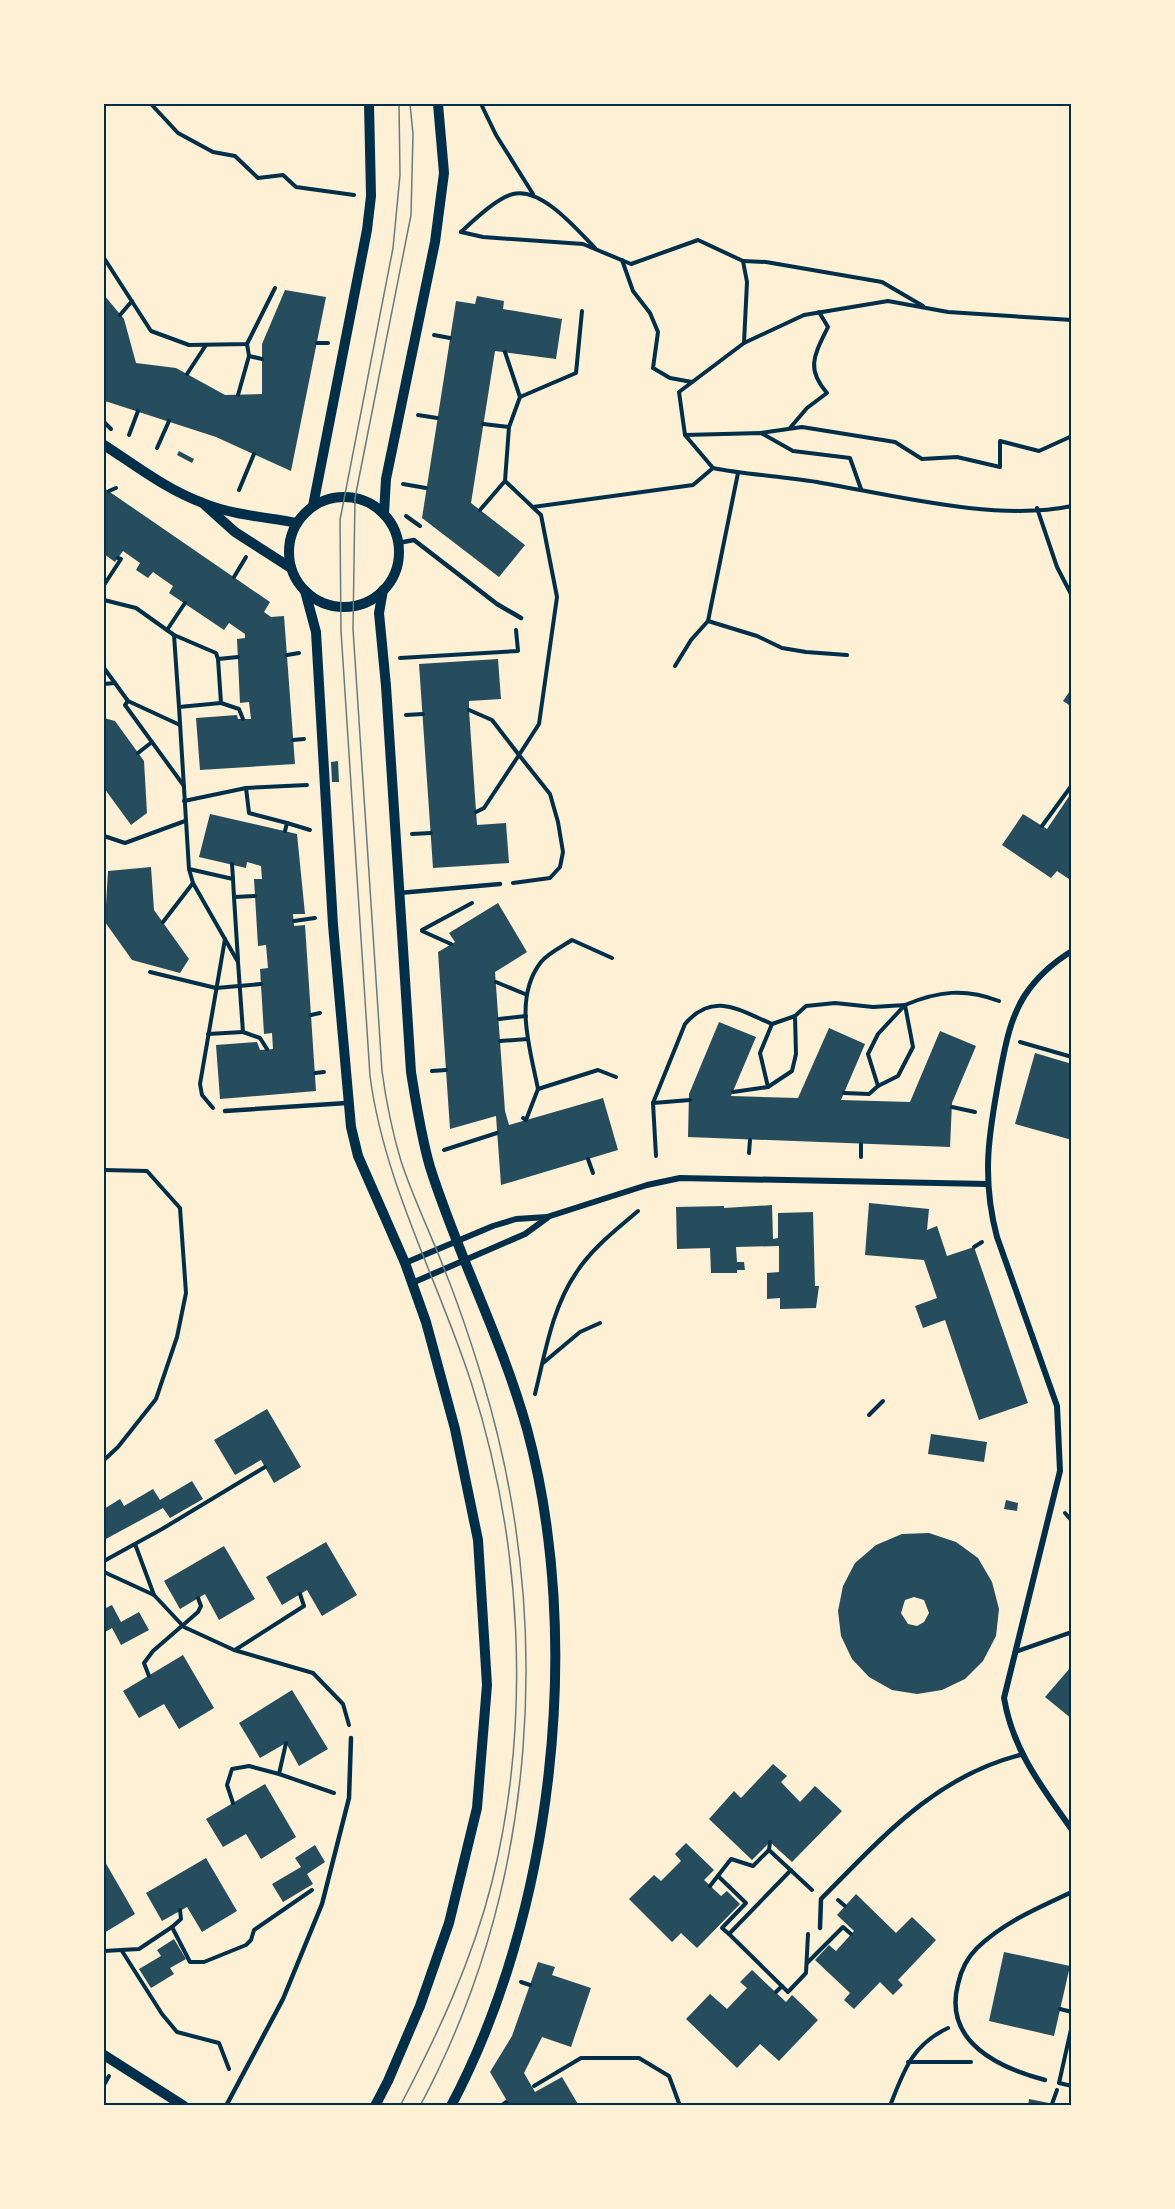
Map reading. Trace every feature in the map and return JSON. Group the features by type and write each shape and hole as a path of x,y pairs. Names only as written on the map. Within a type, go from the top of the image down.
{"street":[{"path":"314,506 367,230 371,196 369,104"},
{"path":"384,514 386,479 435,242 444,174 438,104"},
{"path":"104,445 168,486 202,503 242,514 297,522"},
{"path":"375,2106 420,2006 452,1912 477,1808 487,1685 478,1540 455,1429 428,1329 405,1263 358,1156 347,1103 332,914 316,632 305,591 291,568 288,552 297,522 314,506 328,499 349,497 370,504 384,514 395,532 398,543 394,573 383,590 378,613 386,686 411,1072 416,1099 429,1164 527,1430 549,1555 555,1652 548,1783 525,1908 509,1967 484,2037 451,2106"},
{"path":"202,503 236,532 291,568"},
{"path":"305,591 321,602 347,607 364,603 383,590"},
{"path":"1071,951 1056,961 1025,995 1007,1038 988,1134 987,1184 990,1210 997,1237 1057,1406 1060,1440 1060,1471 1004,1698 1007,1717 1020,1755 1071,1830"},
{"path":"405,1263 457,1240 516,1219 547,1217 647,1185 681,1178 987,1184"},
{"path":"412,1283 525,1234 547,1217"},
{"path":"104,2055 184,2106"}],"lane":[{"path":"398,543 414,540 497,604 521,618"},
{"path":"399,893 500,884"},
{"path":"225,1111 347,1103"},
{"path":"1015,1652 1071,1632"},
{"path":"226,2106 283,1999 322,1904 349,1798 351,1738"},
{"path":"820,1928 821,1899 914,1808 935,1793 1005,1759 1020,1755"},
{"path":"1045,2080 996,2062 970,2043 959,2022 954,1998 962,1969 975,1950 1023,1914 1071,1892"}],"path":[{"path":"151,104 178,133 213,152 235,156 258,178 283,175 296,187 354,195"},
{"path":"481,104 496,135 533,195 566,218 596,249"},
{"path":"533,195 513,194 484,212 461,232 483,237 583,244 631,264 698,240 743,261 766,262 882,282 927,308"},
{"path":"104,258 151,331 189,345 247,344"},
{"path":"622,260 633,291 650,313 658,332 653,368 670,378 693,382"},
{"path":"743,261 747,282 744,343"},
{"path":"238,395 249,356 247,344 275,288"},
{"path":"120,315 132,301"},
{"path":"1071,320 959,313 888,301 819,312 804,315 744,343 679,392 685,435 712,468 976,507 1008,510 1071,506"},
{"path":"520,397 576,373 582,312"},
{"path":"790,429 807,408 827,393 816,380 814,357 828,327 819,312"},
{"path":"435,335 450,338"},
{"path":"317,342 329,343"},
{"path":"187,374 206,345"},
{"path":"480,510 505,481 509,427 520,397 505,352"},
{"path":"249,356 262,360"},
{"path":"129,435 138,411"},
{"path":"418,415 437,418"},
{"path":"157,448 169,421"},
{"path":"483,424 509,427"},
{"path":"685,435 760,433 802,427 895,442 922,459 957,457 1000,467 1000,441 1039,451 1071,436"},
{"path":"760,433 793,452 850,458 861,489"},
{"path":"239,490 254,454"},
{"path":"533,507 693,485 712,468"},
{"path":"675,666 691,640 708,621 738,473"},
{"path":"476,812 484,808 539,724 557,597 541,515 505,481"},
{"path":"402,484 426,488"},
{"path":"109,491 116,488"},
{"path":"1037,508 1057,567 1071,596"},
{"path":"234,577 246,556"},
{"path":"104,585 121,559 118,558"},
{"path":"104,600 136,608 174,635 216,653 221,703"},
{"path":"167,630 184,603"},
{"path":"708,621 757,636 782,648 848,655"},
{"path":"399,658 518,651 516,626 509,625"},
{"path":"174,635 189,869 193,883 238,962"},
{"path":"287,655 299,653"},
{"path":"218,658 238,657"},
{"path":"104,668 128,701 180,725"},
{"path":"104,684 115,683"},
{"path":"128,701 125,705 184,786"},
{"path":"179,708 221,703 239,710 243,719"},
{"path":"469,710 492,720 550,794 558,822 563,852 560,867 550,878 500,884"},
{"path":"405,715 423,714"},
{"path":"293,740 304,740"},
{"path":"138,753 152,742"},
{"path":"184,801 246,788 307,785"},
{"path":"1042,826 1071,785"},
{"path":"246,788 249,813 310,830"},
{"path":"104,837 125,843 185,821"},
{"path":"285,831 287,823"},
{"path":"412,834 431,833"},
{"path":"232,864 243,1032"},
{"path":"189,869 233,879"},
{"path":"163,922 193,883"},
{"path":"234,897 255,896"},
{"path":"452,944 422,930 472,903"},
{"path":"294,921 315,918"},
{"path":"225,939 200,1084 202,1095 215,1110 225,1111"},
{"path":"524,1118 526,1120 538,1089 528,1039 525,994 542,961 572,940 612,958"},
{"path":"150,972 216,988 261,984"},
{"path":"496,982 525,994"},
{"path":"656,1156 653,1103 685,1024 701,1009 719,1004 772,1024 795,1016 806,1005 835,1003 873,1007 905,1005 926,996 953,991 974,993 999,1001"},
{"path":"878,1086 867,1054 878,1034 905,1005"},
{"path":"844,1093 869,1094 878,1086 898,1076 913,1047 905,1005"},
{"path":"311,1015 320,1013"},
{"path":"499,1019 526,1016"},
{"path":"733,1092 768,1087 792,1071 796,1054 795,1016"},
{"path":"768,1087 760,1053 772,1024"},
{"path":"208,1035 243,1032 260,1038 267,1049"},
{"path":"1007,1038 1071,1057"},
{"path":"500,1041 528,1039"},
{"path":"432,1071 446,1070"},
{"path":"538,1089 598,1070 616,1077"},
{"path":"315,1073 324,1072"},
{"path":"653,1103 690,1100"},
{"path":"952,1107 975,1112"},
{"path":"444,1150 497,1133"},
{"path":"749,1153 750,1140"},
{"path":"861,1144 861,1157"},
{"path":"588,1159 593,1173"},
{"path":"104,1170 147,1171 180,1208 186,1293 177,1336 156,1399 118,1448 104,1460"},
{"path":"535,1395 555,1317 575,1273 599,1244 638,1211"},
{"path":"974,1246 982,1242"},
{"path":"543,1363 580,1332 600,1323"},
{"path":"869,1415 884,1401"},
{"path":"104,1561 265,1467"},
{"path":"135,1544 154,1595"},
{"path":"104,1572 154,1595 184,1627 234,1650 313,1673 343,1704 351,1738"},
{"path":"234,1650 304,1606 300,1594"},
{"path":"149,1676 144,1663 153,1652 184,1627 198,1612 201,1606 198,1598"},
{"path":"279,1774 286,1743"},
{"path":"233,1803 227,1785 232,1769 249,1766 349,1798"},
{"path":"710,1886 731,1859 753,1866 769,1850 770,1842"},
{"path":"769,1850 821,1899"},
{"path":"729,1934 791,1870"},
{"path":"718,1876 746,1903 722,1928 788,1992 803,1976"},
{"path":"172,1927 190,1962 204,1962 246,1945 251,1940 254,1930 328,1879"},
{"path":"104,1951 139,1948 181,1919 180,1910"},
{"path":"806,1964 843,1927 851,1934"},
{"path":"122,1951 162,2014 177,2032 219,2043 228,2068 240,2080"},
{"path":"1071,1968 1071,1975"},
{"path":"521,1982 530,1985"},
{"path":"776,1992 782,1986"},
{"path":"1060,2009 1071,2012"},
{"path":"890,2106 908,2062 928,2037 959,2022"},
{"path":"1071,2025 1059,2083 1071,2086"},
{"path":"534,2086 580,2058 639,2058 669,2076 680,2106"},
{"path":"908,2062 996,2062"},
{"path":"546,2079 546,2086"},
{"path":"501,2106 506,2102 508,2106"}],"building":[{"path":"285,290 326,297 291,471 216,437 105,401 104,295 124,319 136,363 176,368 225,395 262,394 262,344"},
{"path":"477,296 504,301 503,309 562,319 556,359 495,351 471,503 525,545 499,577 422,518 456,301 475,304"},
{"path":"179,451 194,459 192,463 177,455"},
{"path":"104,488 270,602 264,612 271,617 284,616 295,764 200,770 196,718 237,715 238,719 251,719 249,702 240,703 237,639 245,638 245,634 229,623 224,630 169,593 173,586 153,572 148,578 136,570 140,563 123,551 115,562 104,554"},
{"path":"498,659 501,699 469,701 469,710 477,825 506,823 509,863 433,868 419,664"},
{"path":"1072,688 1072,707 1063,701"},
{"path":"104,718 115,721 144,761 147,813 131,825 104,788"},
{"path":"338,761 339,782 332,782 331,762"},
{"path":"1072,792 1072,881 1057,871 1051,878 1002,845 1023,814 1047,829"},
{"path":"210,814 297,834 305,914 293,914 294,926 305,925 316,1091 220,1099 216,1045 257,1042 260,1050 273,1049 272,1033 264,1034 260,969 268,968 266,945 258,946 254,879 262,879 261,866 247,862 246,868 199,857"},
{"path":"151,867 154,910 189,959 180,973 132,960 105,922 108,871"},
{"path":"498,903 527,952 495,972 505,1111 509,1125 603,1098 618,1150 501,1185 496,1116 450,1129 438,952 455,942 449,933"},
{"path":"719,1022 756,1037 731,1096 798,1098 829,1028 865,1044 841,1100 910,1102 940,1031 976,1046 952,1103 950,1147 688,1137 689,1094"},
{"path":"1035,1053 1072,1064 1072,1140 1015,1124"},
{"path":"869,1203 929,1209 927,1230 937,1226 947,1256 974,1247 1028,1403 979,1420 945,1320 923,1328 915,1306 937,1298 924,1260 865,1255"},
{"path":"772,1205 773,1239 778,1238 778,1213 813,1212 815,1286 819,1286 816,1308 780,1309 780,1298 767,1299 767,1273 779,1272 779,1246 736,1247 737,1262 744,1262 745,1270 737,1270 737,1273 711,1273 710,1248 677,1249 676,1207 724,1206 724,1208"},
{"path":"267,1409 301,1467 274,1483 261,1460 235,1475 214,1440"},
{"path":"931,1434 987,1442 984,1462 928,1454"},
{"path":"192,1481 203,1499 170,1518 163,1508 104,1540 104,1509 120,1499 124,1506 153,1489 160,1500"},
{"path":"1006,1500 1018,1503 1017,1511 1004,1509"},
{"path":"929,1533 956,1542 978,1558 992,1582 999,1609 996,1636 983,1661 965,1679 942,1690 917,1694 892,1690 869,1677 852,1659 841,1636 838,1611 843,1586 855,1563 876,1545 902,1534","holes":["914,1597 924,1600 929,1613 924,1622 917,1626 908,1624 901,1613 905,1600"]},
{"path":"326,1542 357,1595 322,1616 307,1590 282,1605 266,1577"},
{"path":"224,1546 255,1599 219,1620 205,1594 180,1609 164,1581"},
{"path":"112,1605 121,1622 139,1612 149,1630 121,1645 112,1628 105,1632 104,1629 104,1609"},
{"path":"183,1655 214,1708 179,1729 164,1704 139,1718 123,1691"},
{"path":"1070,1668 1072,1669 1072,1719 1045,1697"},
{"path":"292,1690 328,1749 299,1766 286,1743 260,1758 239,1723"},
{"path":"773,1764 787,1776 781,1782 800,1802 815,1786 842,1811 792,1862 770,1842 752,1860 709,1819 734,1791 741,1798"},
{"path":"265,1784 296,1837 261,1859 246,1834 223,1847 206,1819"},
{"path":"686,1843 714,1870 704,1880 721,1896 727,1891 740,1904 697,1948 681,1933 672,1942 629,1899 654,1875 661,1881 681,1861 675,1854"},
{"path":"315,1845 325,1862 307,1874 313,1884 283,1902 272,1884 301,1867 295,1858"},
{"path":"206,1858 237,1911 202,1932 187,1907 162,1921 146,1893"},
{"path":"104,1860 135,1914 104,1933"},
{"path":"856,1894 896,1933 912,1917 936,1940 898,1980 903,1985 893,1995 880,1982 854,2009 844,2000 850,1993 815,1960 829,1945 836,1951 854,1931 837,1915"},
{"path":"174,1939 186,1959 170,1968 174,1974 151,1988 139,1969 161,1956 157,1950"},
{"path":"1004,1952 1070,1966 1054,2036 989,2021"},
{"path":"538,1962 555,1967 552,1975 591,1988 571,2047 542,2037 524,2073 535,2092 562,2077 579,2106 510,2106 490,2072 512,2036"},
{"path":"752,1970 786,2002 792,1995 818,2020 779,2061 760,2044 737,2068 686,2019 710,1994 727,2009 747,1988 740,1982"},
{"path":"1029,2099 1054,2104 1054,2106 1028,2106"}],"tram line":[{"path":"399,104 400,175 393,248 340,520 341,631 370,1076 377,1116 399,1193 458,1344 488,1442 511,1567 516,1630 513,1758 505,1820 492,1882 475,1940 453,1997 400,2106"},
{"path":"410,104 413,134 411,215 355,498 353,629 382,1071 401,1161 465,1324 482,1378 505,1469 520,1562 526,1655 523,1748 511,1841 490,1932 460,2021 420,2106"}]}
